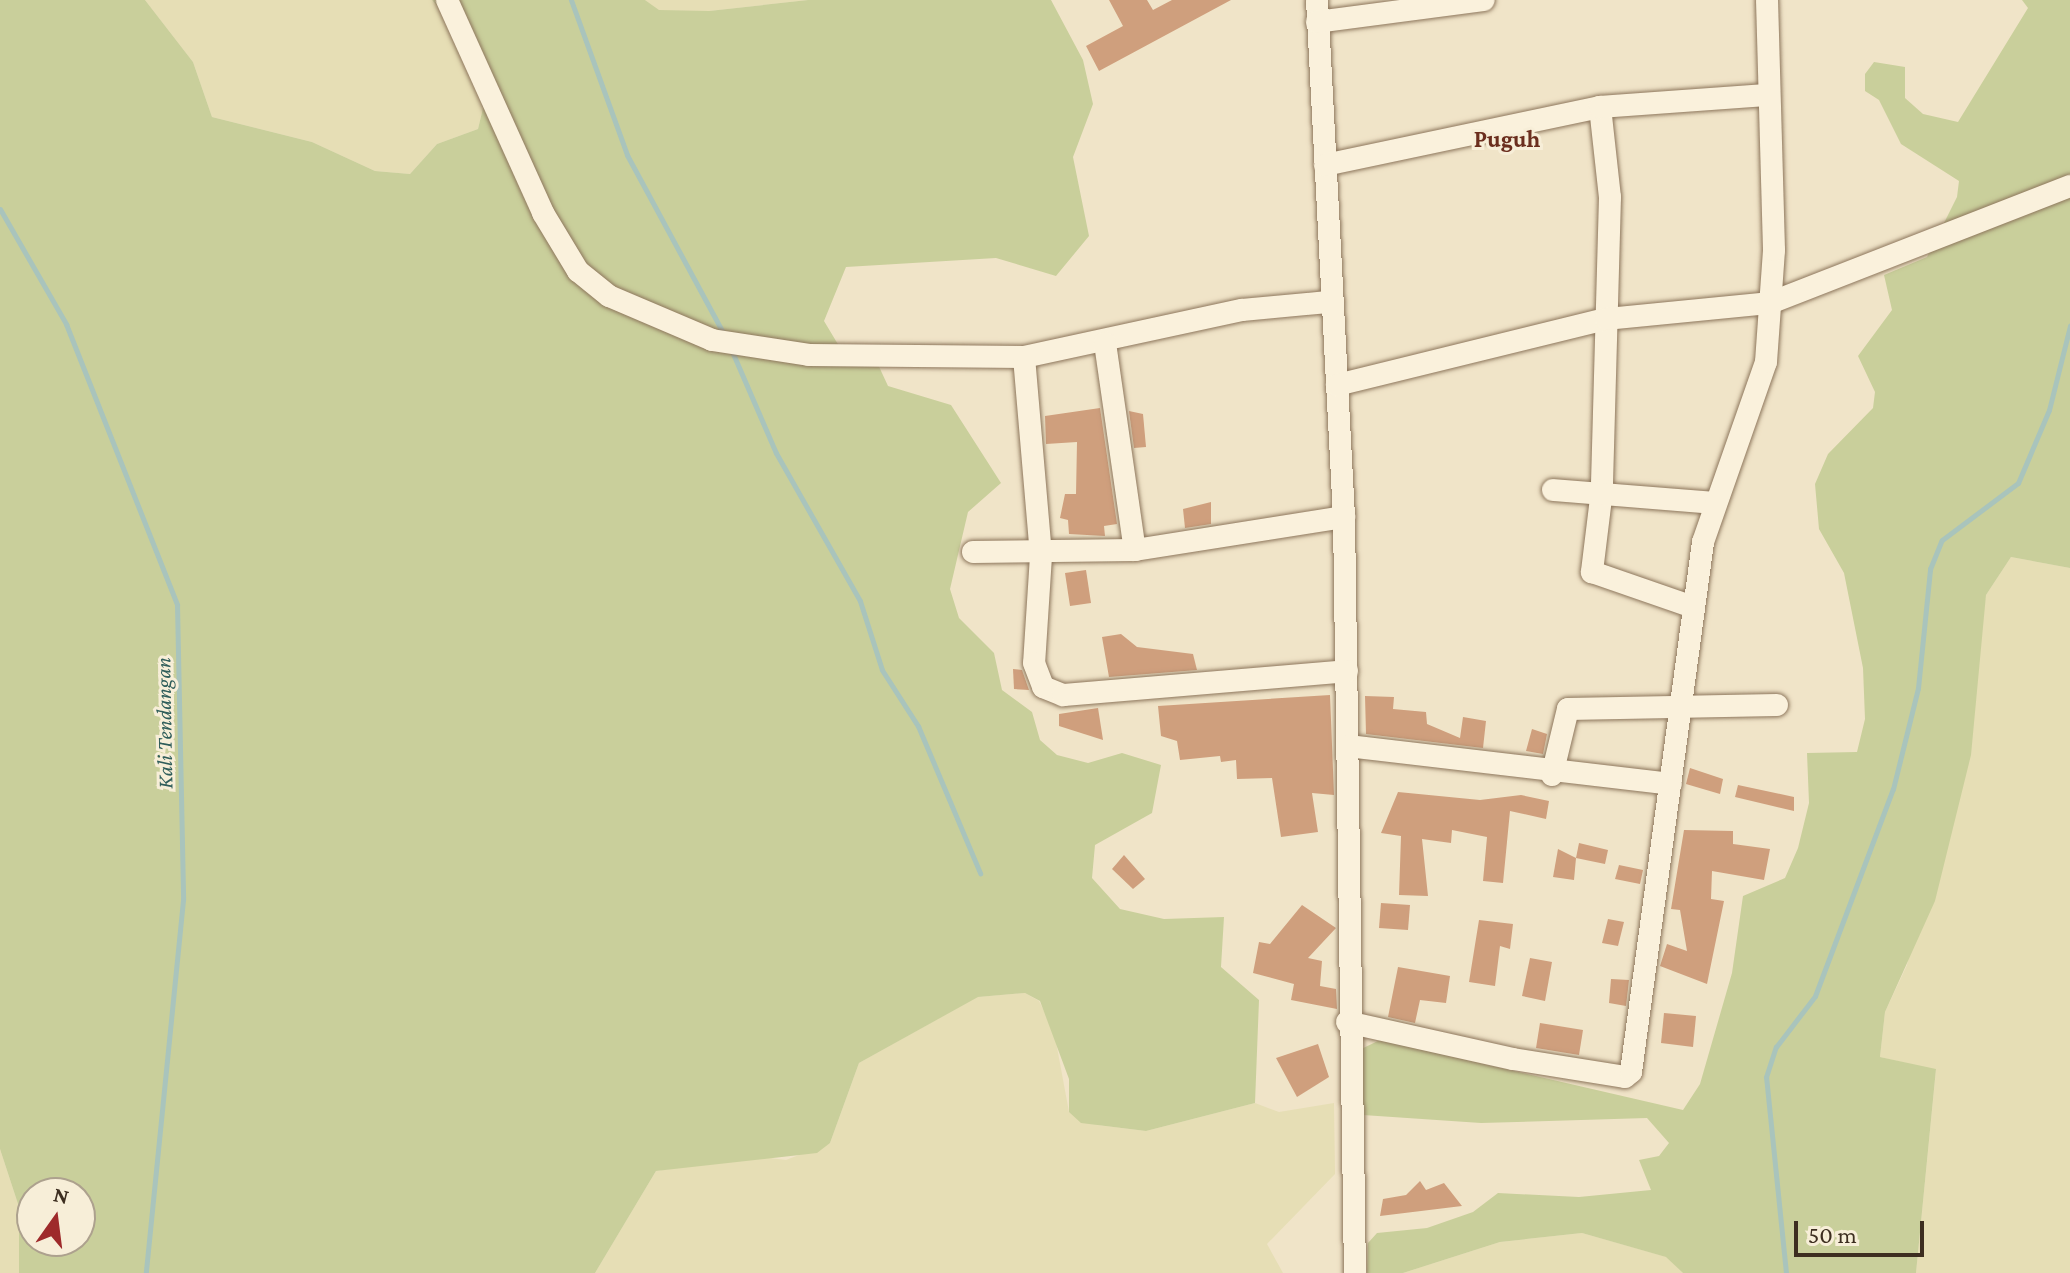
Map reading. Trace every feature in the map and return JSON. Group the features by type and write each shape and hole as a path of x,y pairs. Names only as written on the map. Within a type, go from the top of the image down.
{"street":[{"path":"447,0 543,213 578,271 609,296 712,340 809,355 1024,357 1105,343 1242,310 1328,302"},
{"path":"1355,1273 1347,1022 1348,746 1344,517 1337,385 1328,302 1317,11 1484,0"},
{"path":"1347,1022 1513,1059 1629,1074 1682,710 1693,607 1713,503 1761,380 1770,303 1767,0"},
{"path":"1325,165 1600,107 1766,95"},
{"path":"1600,107 1610,197 1602,490 1592,572 1693,607"},
{"path":"1337,385 1606,319 1770,303 2070,186"},
{"path":"1105,343 1135,550"},
{"path":"1024,357 1041,556 1034,663 1051,692 1347,671"},
{"path":"1553,490 1602,490 1713,503"},
{"path":"973,552 1041,556 1135,550 1344,517"},
{"path":"1552,775 1568,709 1682,710 1777,705"},
{"path":"1348,746 1552,775 1671,784"}],"shaded area":[{"path":"145,0 432,0 459,32 483,108 478,129 437,144 410,174 375,171 312,142 212,117 193,62"},
{"path":"645,0 808,0 709,11 659,11"},
{"path":"2011,557 2070,568 2070,1273 1916,1273 1936,1070 1880,1057 1885,1012 1907,965 1986,595"},
{"path":"1025,993 1039,1001 1054,1031 1069,1112 1097,1125 1146,1131 1255,1103 1279,1112 1334,1103 1335,1174 1267,1244 1283,1273 595,1273 656,1171 753,1156 786,1160 830,1143 859,1063 977,997"},
{"path":"0,1149 16,1198 19,1273 0,1273"},
{"path":"1582,1233 1667,1257 1683,1273 1403,1273 1500,1242"}],"green space":[{"path":"0,0 145,0 193,62 212,117 312,142 375,171 410,174 437,144 478,129 483,108 459,32 432,0 645,0 659,10 709,11 808,0 1051,0 1083,60 1093,104 1073,157 1089,236 1056,276 996,258 846,267 824,321 839,346 869,345 888,386 951,405 1001,483 968,512 950,589 959,618 994,653 1002,690 1032,712 1040,740 1057,755 1088,763 1122,753 1161,765 1152,813 1095,845 1092,878 1120,909 1164,919 1224,917 1221,967 1259,1000 1255,1103 1146,1131 1081,1123 1069,1112 1069,1079 1040,1001 1025,993 978,997 859,1063 830,1143 817,1153 656,1171 595,1273 19,1273 19,1257 96,1257 96,1177 16,1177 16,1198 0,1149"},
{"path":"2022,0 2070,0 2070,568 2011,557 1986,595 1971,755 1935,901 1885,1012 1880,1057 1936,1069 1916,1273 1683,1273 1666,1257 1582,1233 1500,1242 1403,1273 1367,1273 1368,1243 1377,1233 1427,1228 1473,1212 1498,1193 1579,1197 1651,1190 1639,1160 1659,1156 1669,1143 1647,1118 1481,1123 1363,1115 1357,1051 1380,1040 1683,1110 1700,1084 1732,973 1743,896 1785,878 1798,848 1809,803 1807,753 1857,752 1865,719 1863,668 1844,573 1819,529 1815,484 1828,454 1873,408 1875,392 1858,356 1892,310 1884,275 1927,257 1957,197 1959,181 1901,144 1879,100 1865,91 1865,74 1874,62 1905,67 1905,98 1923,114 1958,122 2028,8"}],"building":[{"path":"1109,0 1147,0 1153,10 1172,0 1231,0 1099,71 1086,46 1123,26"},
{"path":"1100,408 1117,524 1104,526 1105,536 1069,534 1068,520 1060,518 1065,494 1076,494 1077,442 1046,444 1045,416"},
{"path":"1129,411 1143,414 1146,447 1134,448"},
{"path":"1211,502 1211,524 1185,528 1183,509"},
{"path":"1086,570 1091,603 1070,606 1065,573"},
{"path":"1121,634 1137,647 1193,654 1197,670 1109,677 1102,637"},
{"path":"1013,669 1022,670 1029,690 1014,689"},
{"path":"1330,695 1334,795 1312,793 1318,832 1281,837 1272,778 1237,779 1236,760 1221,762 1220,756 1180,760 1177,741 1161,736 1158,706"},
{"path":"1365,696 1394,697 1393,709 1426,712 1427,724 1460,738 1463,717 1486,721 1483,748 1366,734"},
{"path":"1098,708 1103,740 1059,726 1059,714"},
{"path":"1532,729 1547,734 1543,754 1526,751"},
{"path":"1690,768 1723,779 1720,794 1686,784"},
{"path":"1738,785 1794,797 1794,811 1735,797"},
{"path":"1398,792 1480,800 1521,795 1549,801 1546,819 1510,811 1503,883 1483,881 1487,837 1452,830 1451,843 1422,839 1428,896 1399,895 1401,836 1381,833"},
{"path":"1684,830 1733,831 1733,844 1770,849 1764,880 1712,871 1711,899 1724,901 1707,984 1660,966 1667,944 1687,951 1680,910 1671,909"},
{"path":"1579,843 1608,850 1605,864 1576,858"},
{"path":"1558,849 1576,858 1574,880 1553,877"},
{"path":"1124,855 1145,879 1133,889 1112,869"},
{"path":"1619,865 1643,870 1640,884 1615,879"},
{"path":"1381,903 1410,905 1408,930 1379,928"},
{"path":"1302,905 1336,928 1308,958 1322,961 1320,986 1336,989 1337,1009 1291,1000 1294,984 1253,973 1259,942 1270,944"},
{"path":"1608,919 1624,922 1618,946 1602,943"},
{"path":"1479,920 1513,924 1510,949 1500,946 1495,986 1469,982"},
{"path":"1530,958 1552,962 1545,1001 1522,996"},
{"path":"1398,967 1450,976 1446,1003 1420,1000 1415,1023 1388,1017"},
{"path":"1611,979 1629,980 1626,1006 1609,1003"},
{"path":"1664,1013 1696,1016 1693,1047 1661,1043"},
{"path":"1540,1023 1583,1030 1579,1055 1536,1048"},
{"path":"1318,1044 1329,1077 1297,1097 1276,1058"},
{"path":"1420,1181 1426,1190 1444,1183 1462,1206 1380,1216 1383,1199 1406,1195"}],"waterway":[{"path":"571,0 627,155 725,336"},
{"name":"Kali Tendangan","path":"0,209 66,324 177,605 183,900 146,1273"},
{"path":"1786,1273 1766,1077 1776,1047 1815,996 1893,789 1918,688 1930,569 1942,540 2018,483 2049,410 2070,326"},
{"path":"731,349 776,453 860,601 882,670 918,726 980,873"}],"district":[{"name":"Puguh","path":"1507,139"}]}
